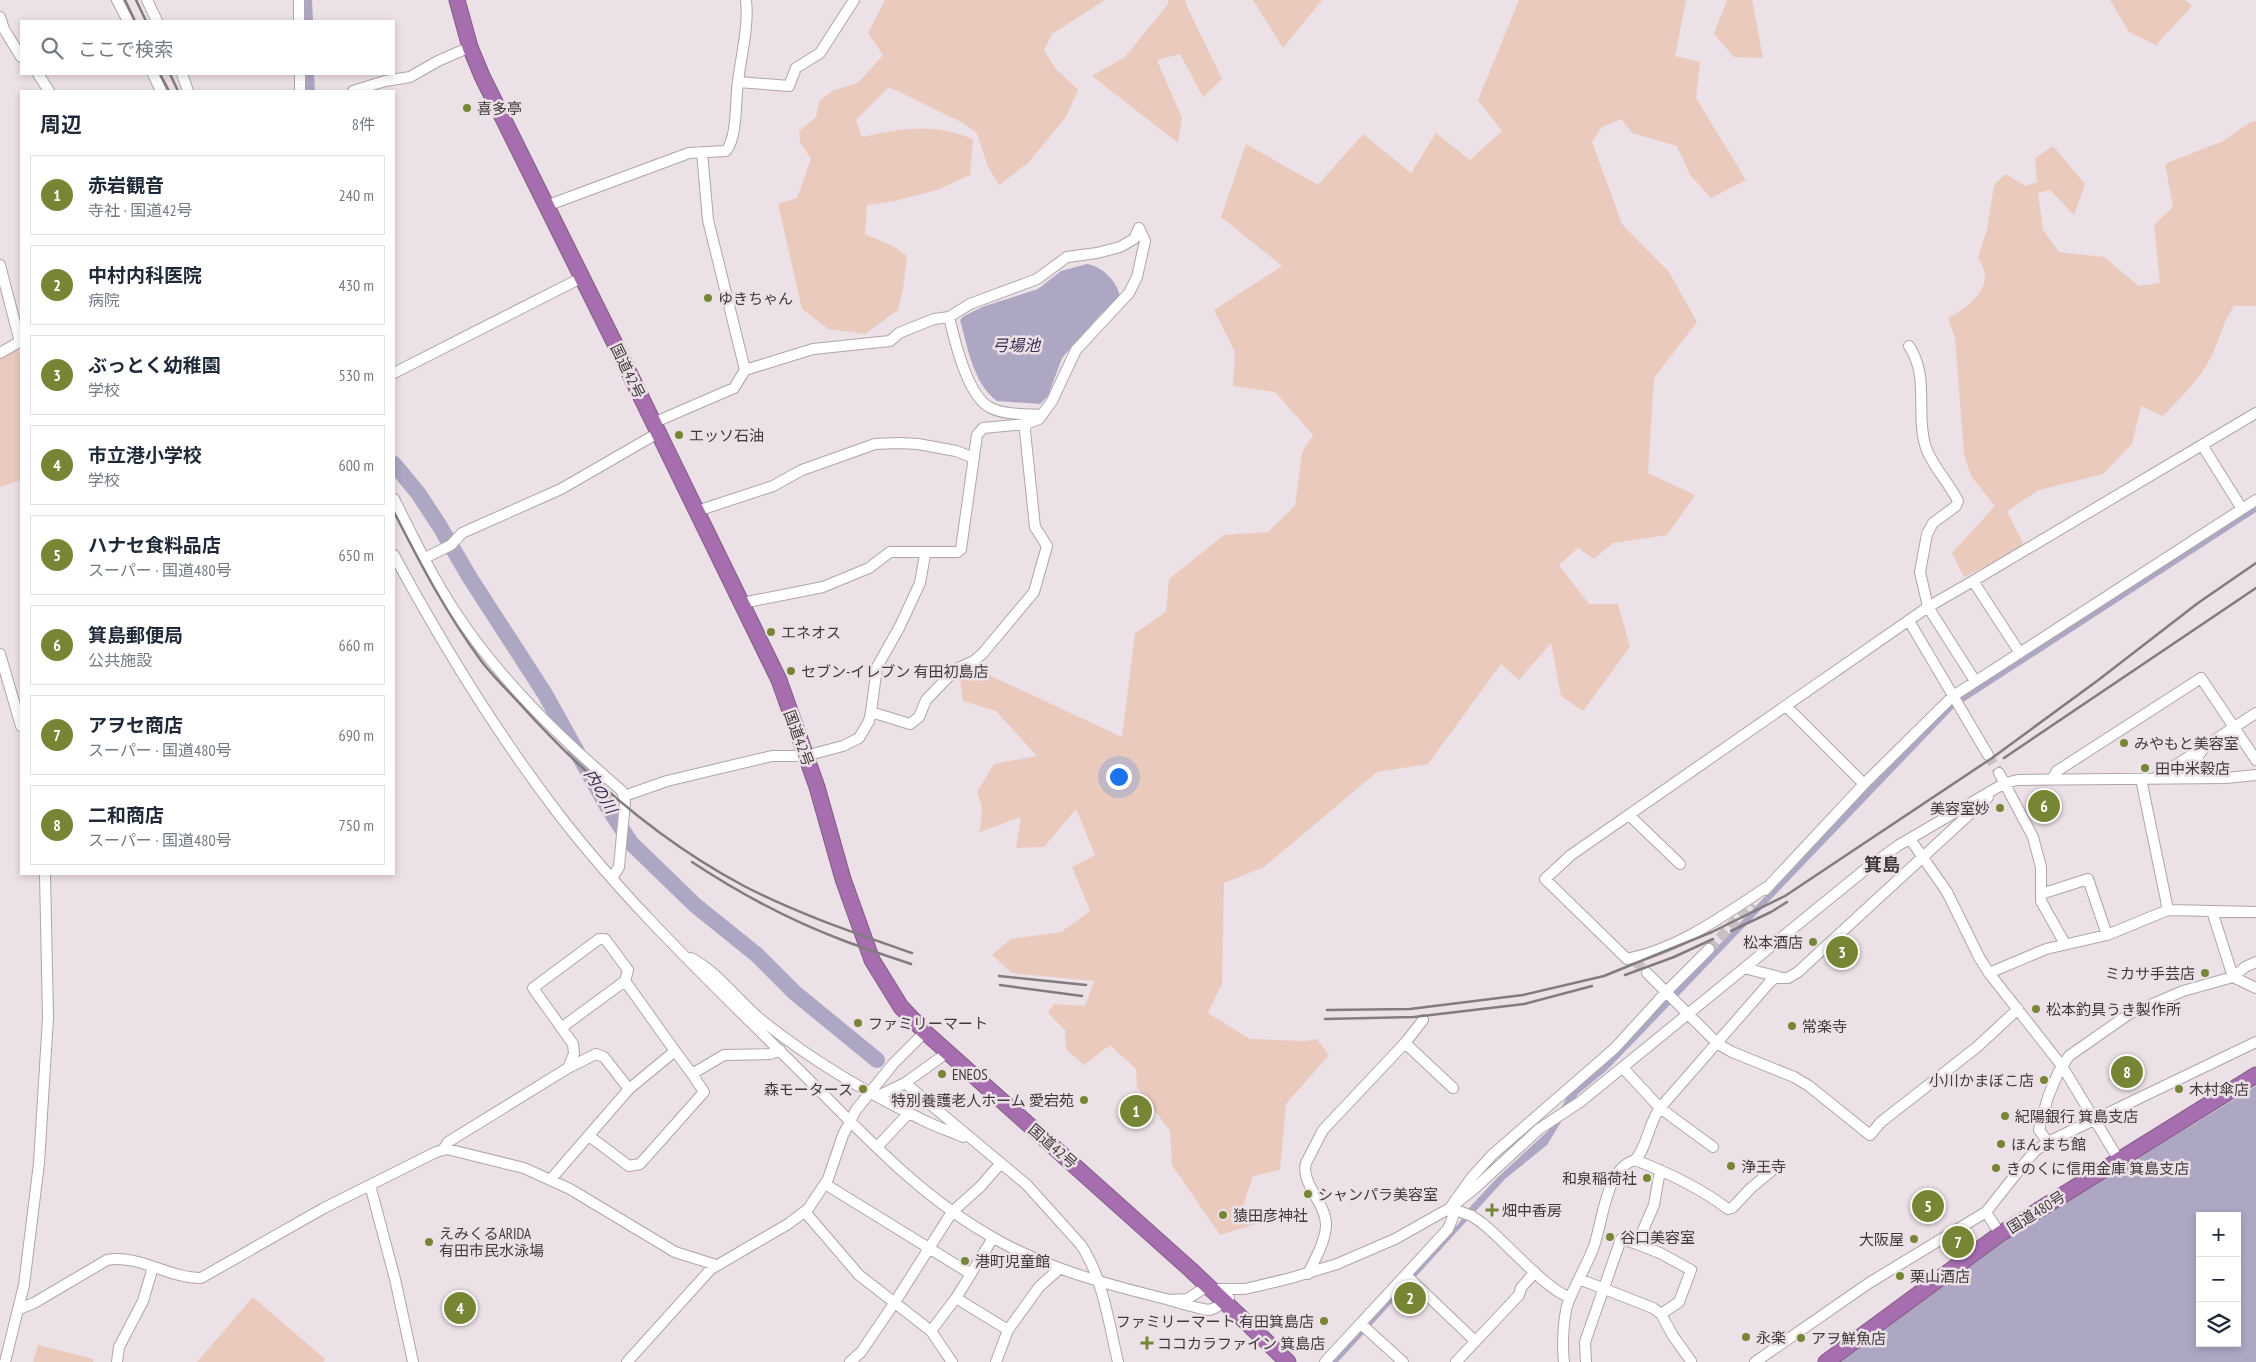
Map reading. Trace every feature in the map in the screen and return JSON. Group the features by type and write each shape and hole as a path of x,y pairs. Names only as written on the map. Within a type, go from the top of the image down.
{"highway":[{"name":"国道42号","path":"457,0 470,48 779,680 806,756 854,912 872,960 901,1007 925,1032 1210,1288 1288,1362"},
{"name":"国道480号","path":"1826,1362 2000,1234 2256,1075"},
{"path":"1280,1362 1229,1316 1225,1304 1237,1306 1299,1362"}],"street":[{"path":"117,0 127,20"},
{"path":"147,0 157,20"},
{"path":"298,0 299,20"},
{"path":"546,206 655,164 689,153 726,151 729,147 733,129 745,34 746,0"},
{"path":"738,82 790,86 796,68 820,54 854,0"},
{"path":"0,18 4,29 20,55"},
{"path":"356,90 385,81 410,77 438,61 470,48"},
{"path":"39,75 47,90"},
{"path":"153,75 161,90"},
{"path":"182,75 188,90"},
{"path":"300,75 300,90"},
{"path":"702,152 708,220 745,370"},
{"path":"425,558 452,545 462,533 500,515 544,498 656,428 734,388 745,370 813,349 890,341 899,333 934,319 949,318 970,304 1037,279 1067,257 1097,253 1120,247 1134,239 1139,228 1145,241 1137,277 1129,293 1076,350 1057,392 1042,415 1026,424 984,428 977,435 961,549 958,552 890,552 869,568 823,587 742,603"},
{"path":"0,265 20,338"},
{"path":"395,372 583,278"},
{"path":"949,318 959,353 972,386 980,399 996,410 1042,415"},
{"path":"0,353 20,343"},
{"path":"1908,346 1921,376 1926,447 1958,501 1956,506 1933,524 1927,534 1920,572 1928,607 1975,681"},
{"path":"1770,885 1702,929 1633,960 1627,959 1545,879 1571,855 1928,607 2256,413"},
{"path":"871,712 898,722 910,724 915,721 926,700 956,669 979,658 1034,592 1046,546 1035,527 1025,430 1026,424"},
{"path":"696,511 773,486 802,470 874,444 918,444 956,451 974,458"},
{"path":"2202,445 2242,509"},
{"path":"1752,903 1864,784 1953,696 2256,500"},
{"path":"395,501 456,613 501,672 547,725 622,791 624,796 619,868 612,878"},
{"path":"624,796 667,781 772,756 806,756 843,746 859,738 869,722 876,667 899,628 920,583 925,555 928,552"},
{"path":"395,560 451,654 512,749 558,813 612,878 683,954 877,1147 925,1192 993,1238 1059,1269 1097,1281 1141,1294 1209,1310 1225,1304 1245,1289"},
{"path":"1973,580 2020,653"},
{"path":"1909,621 1988,755"},
{"path":"0,654 20,723"},
{"path":"2052,780 2057,772 2201,678 2256,760"},
{"path":"1786,706 1864,784"},
{"path":"2155,778 2256,713"},
{"path":"2192,778 2197,758 2204,747"},
{"path":"1999,773 2001,785 2028,825 2038,850 2041,867 2041,901 2065,944"},
{"path":"1169,1300 1187,1299 1200,1290 1210,1288 1245,1289 1308,1274 1375,1249 1414,1230 1450,1208 1475,1188 1538,1129 1580,1102 1854,878 1910,839 2001,785 2014,780 2226,778 2256,775"},
{"path":"2140,779 2168,910"},
{"path":"1744,968 1788,978 1798,972 2001,785"},
{"path":"1629,815 1680,864"},
{"path":"1910,839 1947,892 1989,973 2062,1066 2120,1160"},
{"path":"5,1362 19,1309 32,1225 46,1075 48,1009 45,875"},
{"path":"2041,894 2088,879 2107,935"},
{"path":"1989,973 2046,949 2107,935 2168,910 2256,912"},
{"path":"2212,911 2233,977 2256,988"},
{"path":"561,1028 625,981 628,970 605,939 599,938 533,988 574,1049 568,1068"},
{"path":"1450,1208 1472,1176 1492,1156 1615,1048 1666,992 1709,949"},
{"path":"683,954 708,968 769,1026 874,1094 979,1146"},
{"path":"2048,1142 2038,1130 2048,1097 2062,1066 2069,1056 2129,1014 2183,991 2233,977 2245,967 2256,962"},
{"path":"1647,973 1718,1044 1732,1052 1794,1077 1809,1086 1870,1135 1881,1122 1977,1047 2018,1009"},
{"path":"1564,1362 1561,1342 1570,1297 1594,1248 1612,1182 1623,1165 1635,1160 1641,1153 1652,1120 1660,1108 1718,1044 1770,982 1779,977"},
{"path":"589,1136 629,1166 640,1164 704,1092 625,981"},
{"path":"1308,1274 1322,1242 1326,1224 1321,1205 1306,1178 1304,1168 1306,1163 1319,1135 1405,1043 1423,1020"},
{"path":"627,1362 698,1281 716,1265 805,1212 816,1200 825,1184 850,1120 925,1032"},
{"path":"1755,1362 1861,1288 1986,1212 2030,1157 2048,1142 2256,1042"},
{"path":"1405,1043 1453,1088"},
{"path":"692,1074 724,1055 770,1054 780,1050"},
{"path":"551,1179 629,1088 675,1051"},
{"path":"874,1094 905,1083 948,1052"},
{"path":"19,1309 34,1303 107,1260 124,1259 185,1278 201,1278 324,1208 443,1150 448,1142 592,1055 599,1054 604,1057 629,1088"},
{"path":"1622,1068 1660,1108 1713,1147"},
{"path":"905,1083 1038,1195 1073,1235 1087,1255 1097,1281 1118,1362"},
{"path":"877,1147 909,1112"},
{"path":"443,1150 506,1162 551,1179 675,1252 716,1265"},
{"path":"1635,1160 1695,1186 1728,1209 1732,1208 1751,1188 1775,1168"},
{"path":"850,1362 860,1352 895,1302 952,1212 980,1187 1000,1163"},
{"path":"1637,1244 1654,1205 1660,1170"},
{"path":"825,1184 971,1274"},
{"path":"370,1185 395,1279 413,1362"},
{"path":"1450,1208 1472,1216 1482,1223 1535,1272 1558,1291 1570,1297"},
{"path":"1325,1362 1448,1229 1453,1217 1450,1208"},
{"path":"805,1212 859,1275 931,1331 952,1362"},
{"path":"1986,1212 2000,1234"},
{"path":"931,1331 956,1298 993,1238"},
{"path":"1586,1362 1585,1342 1621,1239 1660,1253 1690,1270 1679,1302 1661,1314"},
{"path":"117,1362 119,1347 143,1302 153,1267"},
{"path":"996,1362 1008,1330 1039,1287 1059,1269"},
{"path":"1456,1362 1519,1295 1521,1288 1535,1272"},
{"path":"1406,1276 1475,1341"},
{"path":"1579,1279 1653,1308 1661,1314 1673,1336 1691,1361"},
{"path":"956,1298 1008,1330"},
{"path":"1361,1324 1403,1362"}],"shaded area":[{"path":"885,0 1105,0 1052,34 1044,50 1056,69 1078,90 1066,117 1028,163 999,185 988,167 977,133 963,123 889,87 856,120 862,137 905,129 930,129 973,139 970,175 937,190 895,201 867,205 865,234 893,246 907,256 903,290 898,310 865,334 828,329 802,309 778,204 797,198 811,159 800,142 799,131 816,117 819,101 834,90 858,83 883,55 868,33"},
{"path":"1168,0 1186,0 1185,2 1222,79 1203,97 1180,54 1157,60 1182,118 1178,143 1092,76 1125,57 1168,4"},
{"path":"1253,0 1322,0 1283,48"},
{"path":"1519,0 1686,0 1675,56 1700,62 1696,98 1746,180 1711,198 1690,175 1677,146 1632,133 1621,119 1602,127 1592,142 1622,224 1669,272 1697,322 1654,378 1648,473 1695,495 1667,535 1613,543 1594,559 1578,548 1559,565 1589,604 1618,604 1630,647 1583,711 1561,696 1551,643 1519,680 1501,664 1428,764 1377,772 1264,867 1224,883 1222,983 1208,1013 1250,1039 1304,1041 1317,1039 1329,1055 1286,1104 1280,1170 1253,1176 1243,1206 1256,1224 1220,1235 1172,1165 1170,1131 1137,1087 1136,1069 1110,1045 1084,1065 1066,1049 1065,1030 1048,1013 1054,1004 1085,1006 1094,981 1012,973 992,955 1011,939 1061,932 1090,911 1072,867 1095,855 1076,809 1044,847 1016,848 1021,817 980,832 982,808 977,792 994,764 1037,756 996,711 963,701 960,678 989,675 1122,737 1135,633 1166,612 1169,579 1224,535 1268,532 1295,506 1302,452 1313,435 1275,392 1233,386 1235,352 1214,310 1282,266 1221,217 1246,144 1318,185 1363,134 1411,173 1436,133 1470,160 1502,131 1478,100"},
{"path":"1727,0 1752,0 1763,58 1734,57 1714,34"},
{"path":"2110,0 2185,0 2192,6 2156,45 2129,32"},
{"path":"2256,121 2256,306 2234,306 2206,366 2191,386 2163,416 2141,406 2132,444 2103,474 2039,490 2007,511 2025,547 1964,577 1952,553 1995,506 1971,476 1964,454 1955,338 1948,318 1972,301 1982,289 1985,273 1978,257 1987,230 1994,185 2005,174 2026,186 2037,182 2035,158 2053,146 2085,184 2074,215 2050,190 2038,193 2043,230 2059,252 2104,257 2139,286 2160,283 2154,225 2173,207 2165,164 2223,141 2251,122"},
{"path":"17,344 20,357 20,480 0,487 0,353"},
{"path":"253,1297 325,1359 323,1362 197,1362"},
{"path":"38,1345 94,1359 93,1362 33,1362"}],"water":[{"name":"弓場池","path":"1087,264 1104,271 1113,280 1120,297 1100,315 1062,358 1048,396 1040,404 997,401 982,385 977,375 972,364 960,320 982,307 1038,289 1061,271"},
{"path":"2256,503 2256,512 1954,708 1606,1071 1578,1094 1547,1145 1505,1179 1338,1362 1329,1362 1459,1223 1470,1207 1497,1178 1549,1130 1572,1088 1717,947 1945,707 2029,650"},
{"path":"2256,1086 2256,1362 1838,1362 2008,1238"}],"waterway":[{"name":"内の川","path":"304,0 305,20"},
{"name":"内の川","path":"306,75 307,90"},
{"name":"内の川","path":"395,465 418,493 439,525 470,578 545,694 607,806 631,843 695,905 757,955 795,993 877,1060"}],"tunnel":[{"path":"1988,755 1999,773"},
{"path":"1709,949 1752,903"},
{"path":"1635,961 1647,973"}],"railway":[{"path":"125,0 135,20"},
{"path":"136,0 146,20"},
{"path":"161,75 168,90"},
{"path":"170,75 178,90"},
{"path":"395,514 446,607 482,662 570,756 624,805 682,849 744,886 806,914 912,953"},
{"path":"1327,1010 1410,1009 1523,995 1604,976 1712,932 1785,896 1992,758 2097,681 2198,603 2256,563"},
{"path":"2004,758 2256,588"},
{"path":"692,862 746,895 803,924 911,964"},
{"path":"1731,931 1771,912 1787,902"},
{"path":"1625,975 1674,957 1713,939"},
{"path":"999,976 1086,985"},
{"path":"1000,985 1082,996"},
{"path":"1325,1019 1414,1017 1524,1004 1592,986"}],"place":[{"name":"喜多亭","path":"467,108"},
{"name":"ゆきちゃん","path":"708,298"},
{"name":"エッソ石油","path":"679,435"},
{"name":"エネオス","path":"771,632"},
{"name":"セブン-イレブン 有田初島店","path":"791,671"},
{"name":"みやもと美容室","path":"2124,743"},
{"name":"田中米穀店","path":"2145,768"},
{"name":"箕島郵便局","path":"2044,806"},
{"name":"美容室妙","path":"2000,808"},
{"name":"松本酒店","path":"1813,942"},
{"name":"ぶっとく幼稚園","path":"1842,952"},
{"name":"ミカサ手芸店","path":"2205,973"},
{"name":"松本釣具うき製作所","path":"2036,1009"},
{"name":"ファミリーマート","path":"858,1023"},
{"name":"常楽寺","path":"1792,1026"},
{"name":"二和商店","path":"2127,1072"},
{"name":"ENEOS","path":"942,1074"},
{"name":"小川かまぼこ店","path":"2044,1080"},
{"name":"森モータース","path":"863,1089"},
{"name":"木村傘店","path":"2179,1089"},
{"name":"特別養護老人ホーム 愛宕苑","path":"1084,1100"},
{"name":"赤岩観音","path":"1136,1111"},
{"name":"紀陽銀行 箕島支店","path":"2005,1116"},
{"name":"ほんまち館","path":"2001,1144"},
{"name":"浄王寺","path":"1731,1166"},
{"name":"きのくに信用金庫 箕島支店","path":"1996,1168"},
{"name":"和泉稲荷社","path":"1647,1178"},
{"name":"シャンパラ美容室","path":"1308,1194"},
{"name":"ハナセ食料品店","path":"1928,1206"},
{"name":"畑中香房","path":"1492,1210"},
{"name":"猿田彦神社","path":"1223,1215"},
{"name":"谷口美容室","path":"1610,1237"},
{"name":"大阪屋","path":"1914,1239"},
{"name":"えみくるARIDA 有田市民水泳場","path":"429,1242"},
{"name":"アヲセ商店","path":"1958,1242"},
{"name":"港町児童館","path":"965,1261"},
{"name":"栗山酒店","path":"1900,1276"},
{"name":"中村内科医院","path":"1410,1298"},
{"name":"市立港小学校","path":"460,1308"},
{"name":"ファミリーマート 有田箕島店","path":"1324,1321"},
{"name":"永楽","path":"1746,1337"},
{"name":"アヲ鮮魚店","path":"1801,1338"},
{"name":"ココカラファイン 箕島店","path":"1147,1343"}],"district":[{"name":"箕島","path":"1882,864"}]}
